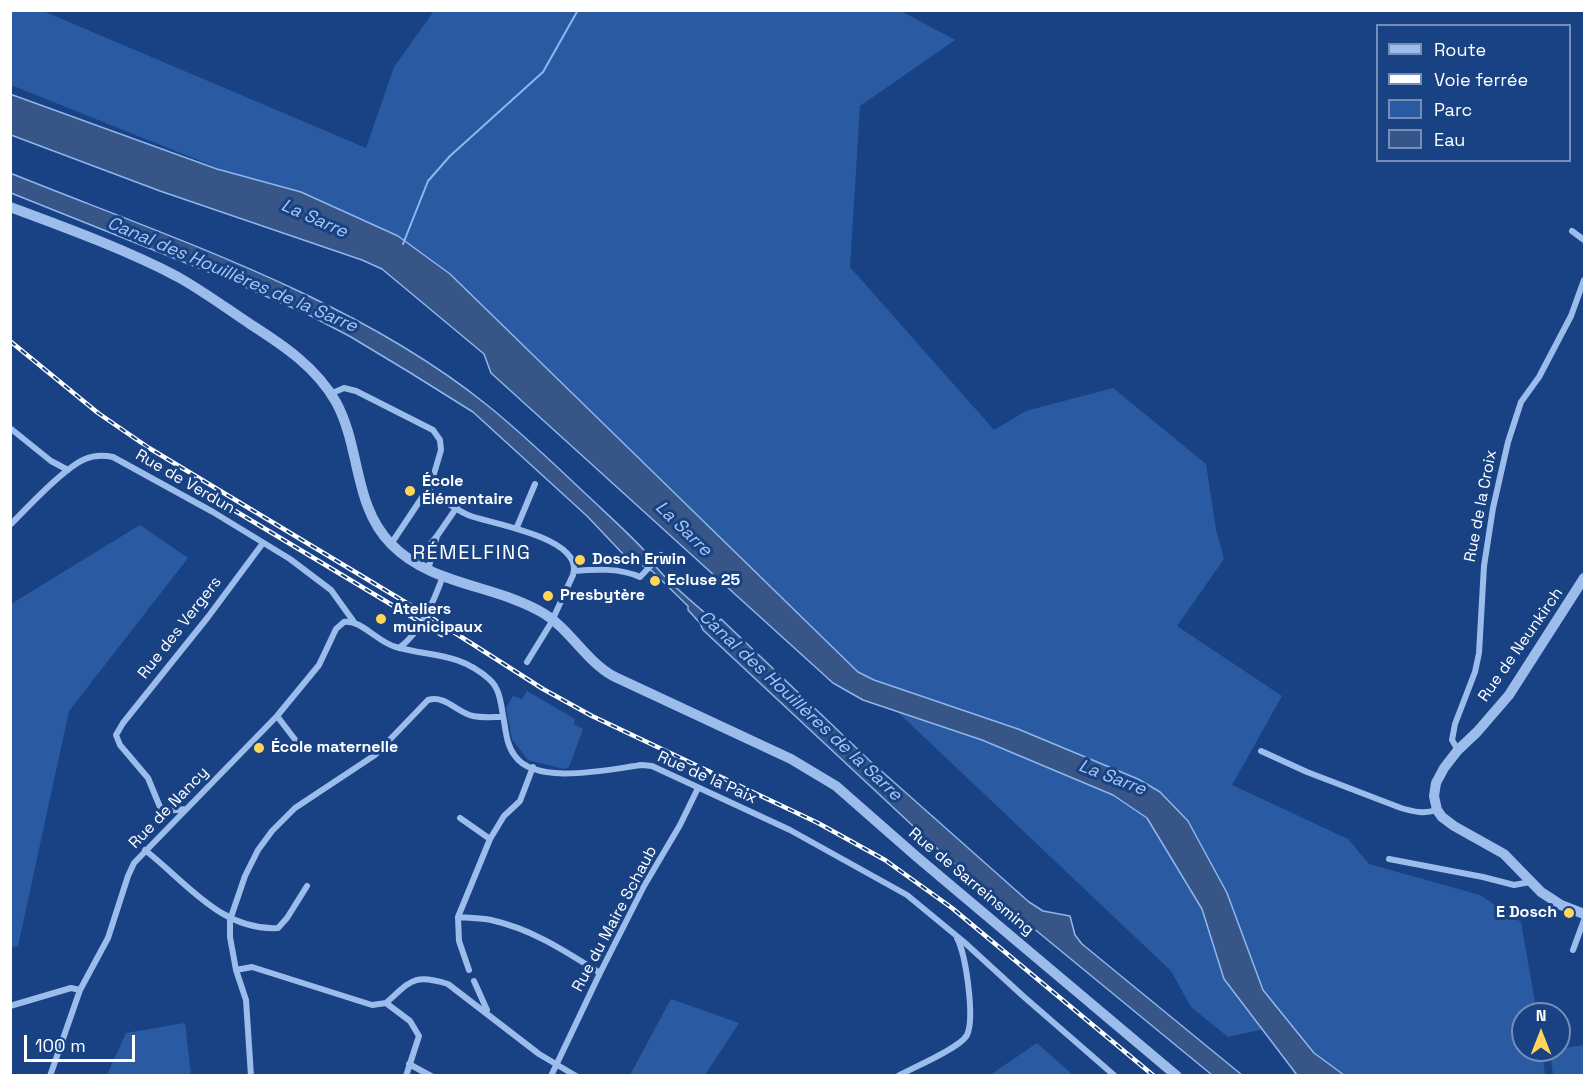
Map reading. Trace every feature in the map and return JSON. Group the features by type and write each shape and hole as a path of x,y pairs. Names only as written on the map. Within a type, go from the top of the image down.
{"street":[{"name":"Rue de Sarreinsming","path":"10,207 147,262 198,289 289,350 315,374 341,411 349,433 366,504 377,527 391,544 428,570 522,604 552,619 600,667 613,676 791,759 836,786 1177,1076"},
{"path":"1572,231 1584,240"},
{"name":"Rue de la Croix","path":"1458,750 1452,740 1455,724 1475,672 1479,653 1484,566 1493,508 1509,442 1521,402 1539,377 1571,316 1584,280"},
{"path":"330,394 344,388 352,389 433,430 440,440 441,450 429,490 398,530 391,544"},
{"path":"10,428 51,461 68,470"},
{"name":"Rue de Verdun","path":"10,525 68,470 81,461 91,456 113,457 290,559 325,584 354,622"},
{"path":"517,527 535,484"},
{"path":"429,490 468,514 517,527 557,545 568,555 574,571 552,619 527,662"},
{"path":"415,563 457,507"},
{"path":"428,570 437,536"},
{"name":"Rue des Vergers","path":"186,809 166,811 160,807 146,774 118,741 116,737 118,730 263,543"},
{"path":"574,571 607,570 642,575 660,557"},
{"path":"399,648 414,632 433,601 443,576"},
{"name":"Rue de Neunkirch","path":"1437,810 1434,796 1436,783 1444,768 1509,694 1584,578"},
{"path":"340,601 344,622 354,622 380,640 399,648 455,659 490,679 497,690 508,743 514,755 533,768 520,801 504,816 490,839 458,917 459,941 469,970"},
{"name":"Rue de Nancy","path":"50,1076 80,990 108,938 134,863 277,716 319,665 336,629 344,622"},
{"path":"413,650 414,632"},
{"path":"251,1076 246,1000 230,947 231,917 254,859 272,831 295,808 375,755 428,700 435,698 445,700 471,716 503,717"},
{"path":"277,716 303,750"},
{"path":"1261,751 1307,772 1401,808 1415,812 1437,810 1454,826 1504,854 1541,892 1562,905 1584,914"},
{"name":"Rue de la Paix","path":"533,768 566,774 646,764 790,830 885,881 927,910 1115,1076"},
{"name":"Rue du Maire Schaub","path":"551,1076 644,886 680,825 698,788"},
{"path":"460,818 490,839"},
{"path":"153,842 158,860"},
{"path":"145,850 213,909 264,928 278,928 307,886"},
{"path":"1389,859 1514,885 1530,882"},
{"path":"458,917 491,920 533,933 560,947 600,973"},
{"path":"1573,950 1584,920"},
{"path":"898,1076 951,1049 966,1036 970,1021 966,965 957,937"},
{"path":"236,970 252,967 372,1005 386,1003 412,980 430,978 448,984 539,1054 576,1076"},
{"path":"474,981 489,1014"},
{"path":"10,1006 71,988 80,990"},
{"path":"386,1003 410,1022 419,1036 406,1076"},
{"path":"410,1064 431,1076"}],"green space":[{"path":"10,11 43,11 366,148 394,67 434,11 901,11 955,40 860,106 850,267 994,430 1026,411 1113,388 1206,464 1216,529 1224,559 1177,626 1282,696 1232,785 1348,839 1369,864 1480,895 1521,922 1535,1002 1511,1002 1511,1062 1543,1062 1545,1075 1294,1075 1278,1026 1228,1037 1191,1007 1171,971 791,611 443,273 218,168 11,85"},
{"path":"140,525 188,558 69,711 18,946 11,948 11,604"},
{"path":"527,691 575,719 574,724 583,729 569,767 564,769 528,760 512,739 506,708 513,696 522,699"},
{"path":"671,999 739,1023 705,1075 630,1075"},
{"path":"185,1023 191,1075 107,1075 126,1033"},
{"path":"1037,1043 1073,1075 990,1075"},
{"path":"1584,1045 1584,1075 1553,1075 1551,1062 1571,1062 1571,1047"}],"water":[{"name":"La Sarre","path":"10,94 217,169 301,192 398,236 450,274 858,672 874,680 1018,729 1138,779 1160,792 1188,821 1227,893 1263,990 1314,1053 1344,1075 1297,1075 1224,979 1202,909 1147,818 1113,795 982,740 863,700 833,683 491,373 484,354 382,269 362,260 160,191 11,135"},
{"name":"Canal des Houillères de la Sarre","path":"10,173 258,272 319,301 378,332 435,367 487,405 538,449 623,529 678,590 717,623 721,619 869,760 1029,902 1043,911 1070,916 1075,935 1082,944 1242,1075 1212,1075 943,854 703,630 688,610 688,606 652,571 624,555 587,516 473,412 351,337 311,316 231,281 11,193"}],"waterway":[{"path":"403,244 428,181 450,156 543,72 578,10"}],"railway":[{"path":"10,341 98,413 149,448 430,617 543,689 592,716 818,823 885,860 952,908 1154,1076"},
{"path":"197,488 442,635"}],"place":[{"name":"École Élémentaire","path":"410,491"},
{"name":"Dosch Erwin","path":"580,560"},
{"name":"Ecluse 25","path":"655,581"},
{"name":"Presbytère","path":"548,596"},
{"name":"Ateliers municipaux","path":"381,619"},
{"name":"École maternelle","path":"259,748"},
{"name":"E Dosch","path":"1569,913"}],"district":[{"name":"RÉMELFING","path":"472,554"}]}
